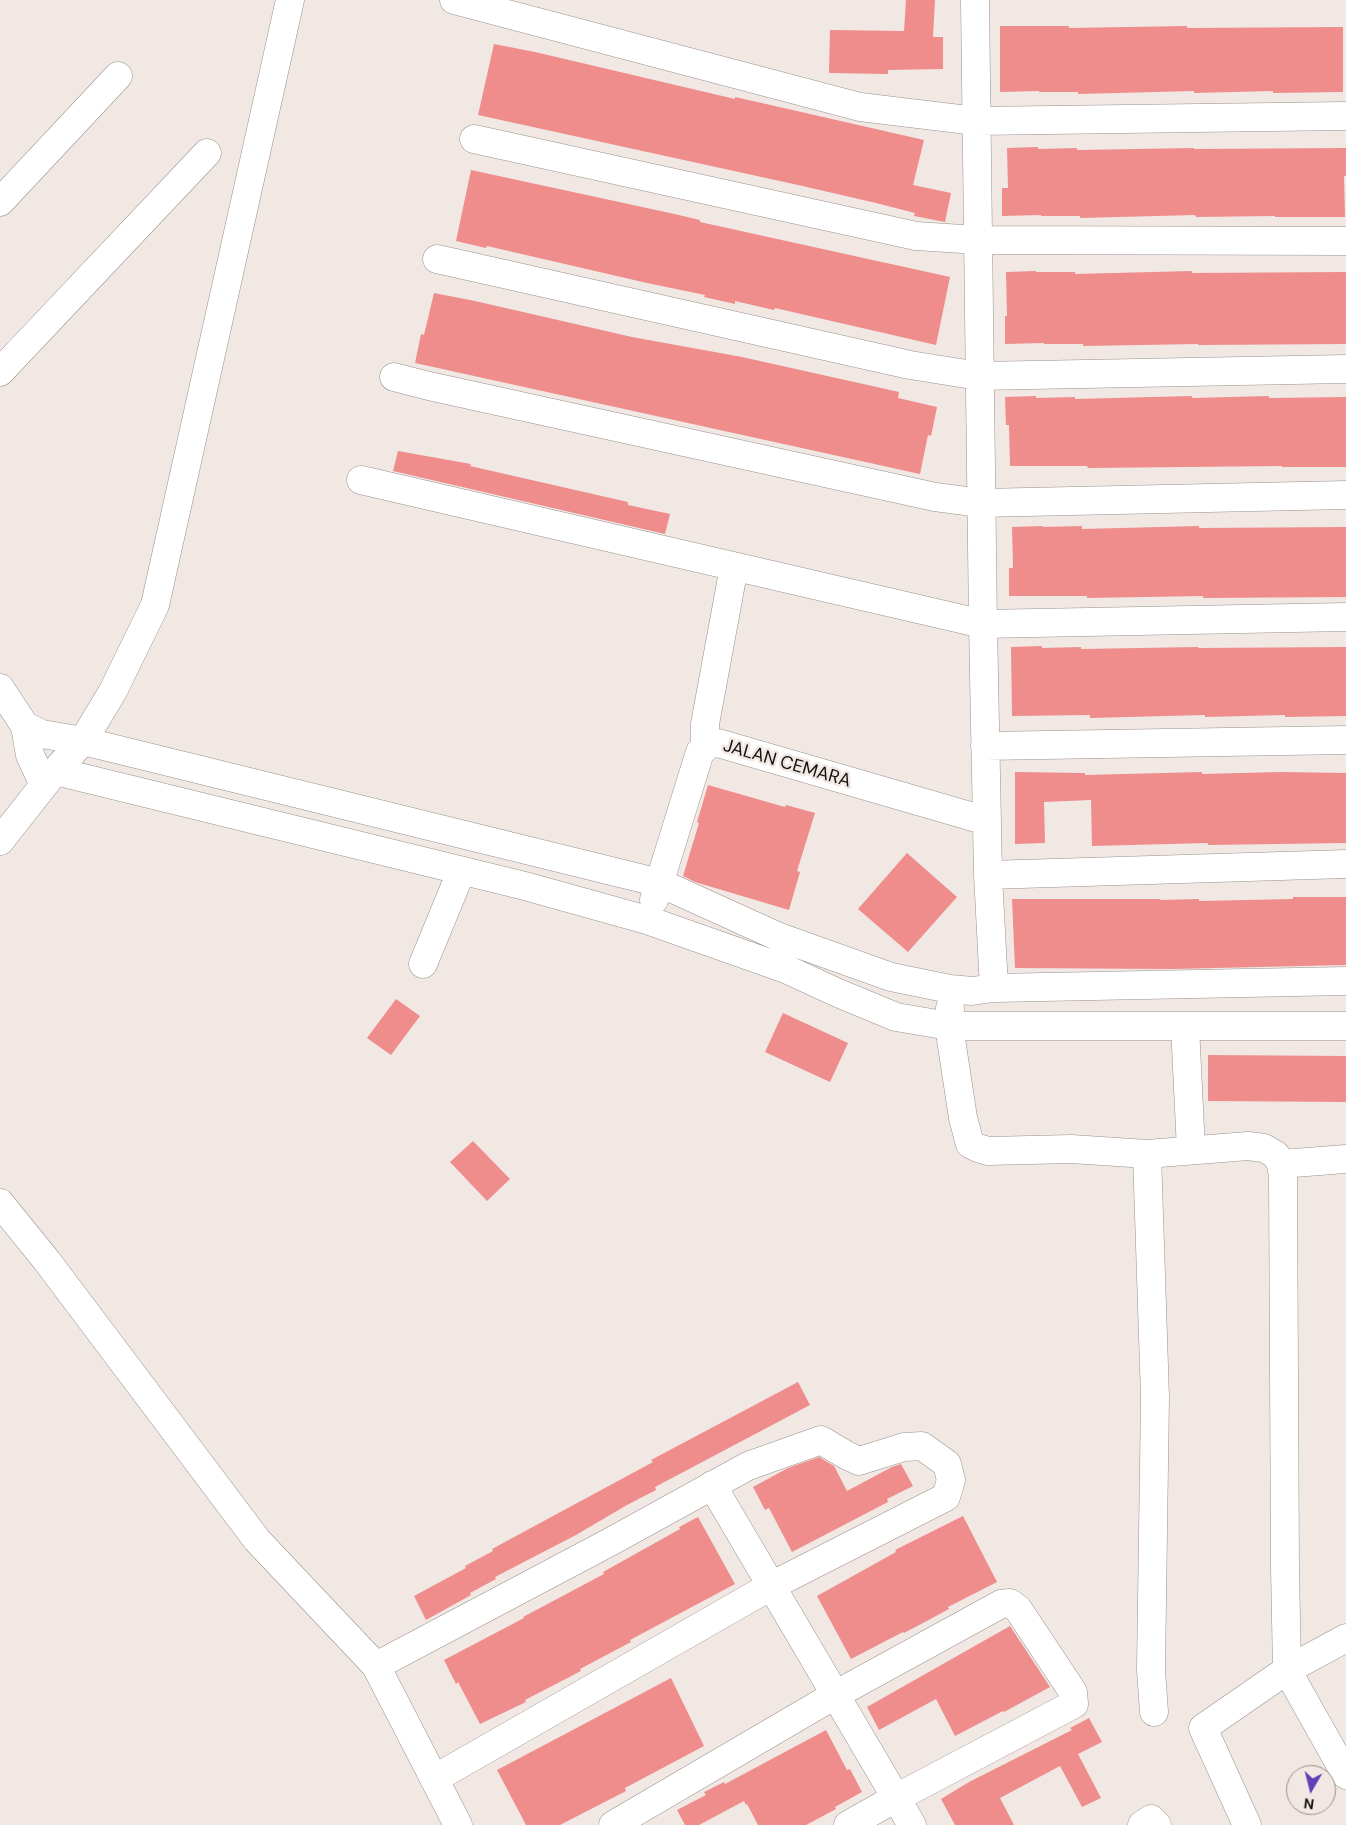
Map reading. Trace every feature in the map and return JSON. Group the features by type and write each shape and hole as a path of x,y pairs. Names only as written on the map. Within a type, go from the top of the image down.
{"street":[{"path":"0,841 50,778 83,741 113,690 154,605 290,0"},
{"path":"454,0 860,106 976,121 1346,116"},
{"path":"975,0 980,503 988,875 994,988"},
{"path":"0,202 118,76"},
{"path":"474,139 916,236 978,240 1346,241"},
{"path":"0,372 207,153"},
{"path":"437,259 910,365 979,376 1346,369"},
{"path":"394,377 935,497 980,503 1346,495"},
{"path":"361,480 983,624 1346,617"},
{"path":"706,746 706,724 734,567"},
{"path":"0,688 30,755 50,778 524,886 647,920 786,969 896,1017 950,1026 1346,1026"},
{"path":"15,723 42,734 83,741 660,883 779,937 847,962 891,977 950,989 972,991 994,988 1346,981"},
{"path":"985,746 1346,740"},
{"name":"JALAN CEMARA","path":"647,920 700,752 706,746 718,743 987,821"},
{"path":"988,875 1346,864"},
{"path":"423,964 461,872"},
{"path":"1231,983 1232,1026"},
{"path":"950,989 950,1026 963,1118 970,1144 988,1152 1071,1149 1147,1154 1248,1146 1264,1148 1276,1155 1281,1164 1283,1187 1284,1568 1288,1670 1346,1774"},
{"path":"1185,1026 1191,1150"},
{"path":"1147,1154 1155,1397 1151,1670 1154,1712"},
{"path":"1281,1164 1346,1159"},
{"path":"0,1203 47,1261 257,1540 376,1666 458,1825"},
{"path":"376,1666 748,1466 821,1440 860,1461 904,1447 922,1446 947,1464 951,1480 946,1497 771,1586 434,1779"},
{"path":"712,1485 912,1825"},
{"path":"613,1825 835,1695 1001,1604 1010,1603 1018,1609 1073,1692 1074,1704 848,1825"},
{"path":"1247,1825 1203,1728 1288,1670 1346,1638"},
{"path":"1142,1825 1151,1820 1157,1825"}],"building":[{"path":"906,0 935,0 933,37 943,37 943,69 888,70 888,74 829,73 830,30 904,31"},
{"path":"1000,26 1069,26 1069,28 1187,26 1187,28 1343,27 1343,92 1194,93 1194,91 1078,94 1078,92 1039,91 1000,92"},
{"path":"494,44 924,140 913,185 951,193 945,222 914,216 915,213 798,185 478,115"},
{"path":"1038,147 1038,149 1077,148 1077,150 1346,148 1346,176 1344,176 1345,217 1196,217 1195,215 1080,218 1080,216 1041,215 1002,216 1002,188 1008,188 1007,148"},
{"path":"471,170 950,277 936,345 775,308 774,310 735,301 735,304 704,297 705,295 487,246 486,248 456,241"},
{"path":"1192,271 1192,273 1346,272 1346,344 1083,346 1083,344 1044,343 1005,344 1005,316 1007,316 1006,272 1075,272 1075,274"},
{"path":"434,293 632,337 742,357 899,392 898,398 937,407 931,436 928,435 920,474 415,363 421,334 424,335"},
{"path":"1036,396 1036,398 1075,397 1075,399 1192,396 1192,398 1346,397 1346,467 1088,468 1087,466 1010,466 1009,425 1006,425 1005,397"},
{"path":"398,451 471,464 470,466 628,502 628,505 670,514 665,534 393,471"},
{"path":"1082,526 1082,529 1199,526 1199,528 1346,527 1346,597 1203,598 1203,596 1087,598 1087,596 1009,596 1009,568 1013,568 1012,527"},
{"path":"1042,646 1042,648 1081,647 1081,649 1346,647 1346,716 1205,717 1205,715 1090,718 1090,715 1012,716 1011,647"},
{"path":"1015,772 1085,773 1085,775 1202,772 1202,774 1346,773 1346,843 1208,845 1208,843 1092,846 1091,800 1044,802 1045,843 1015,844"},
{"path":"708,785 785,807 786,805 815,813 797,871 800,872 789,910 695,882 683,876"},
{"path":"907,853 957,897 908,952 858,909"},
{"path":"1293,897 1346,897 1346,965 1172,969 1015,968 1012,899 1199,899 1199,901 1293,899"},
{"path":"396,999 420,1016 391,1055 367,1038"},
{"path":"783,1013 848,1043 830,1082 765,1052"},
{"path":"1208,1055 1346,1056 1346,1102 1208,1101"},
{"path":"473,1141 510,1179 487,1201 450,1162"},
{"path":"798,1382 810,1405 655,1487 656,1490 576,1535 495,1577 496,1579 470,1593 471,1595 426,1620 414,1596 466,1568 465,1566 493,1551 492,1549 653,1462 651,1460"},
{"path":"819,1457 834,1466 847,1491 901,1464 913,1486 887,1499 888,1502 792,1552 769,1508 765,1510 753,1487 788,1468"},
{"path":"963,1516 997,1582 948,1607 949,1609 923,1623 851,1659 817,1596 896,1552 895,1550"},
{"path":"698,1517 735,1584 630,1640 631,1642 580,1669 581,1671 525,1700 526,1702 480,1724 444,1660 604,1574 603,1572"},
{"path":"1010,1626 1050,1687 955,1736 936,1699 879,1730 867,1707"},
{"path":"671,1678 704,1746 625,1788 626,1791 560,1825 526,1825 497,1770"},
{"path":"1089,1718 1102,1742 1078,1754 1101,1798 1082,1807 1060,1766 1000,1798 1014,1825 955,1825 941,1799 969,1782 1072,1730 1070,1728"},
{"path":"826,1730 847,1770 850,1769 862,1792 806,1825 758,1825 744,1801 699,1825 685,1825 677,1810 706,1795 704,1792 724,1782 725,1784"}]}
